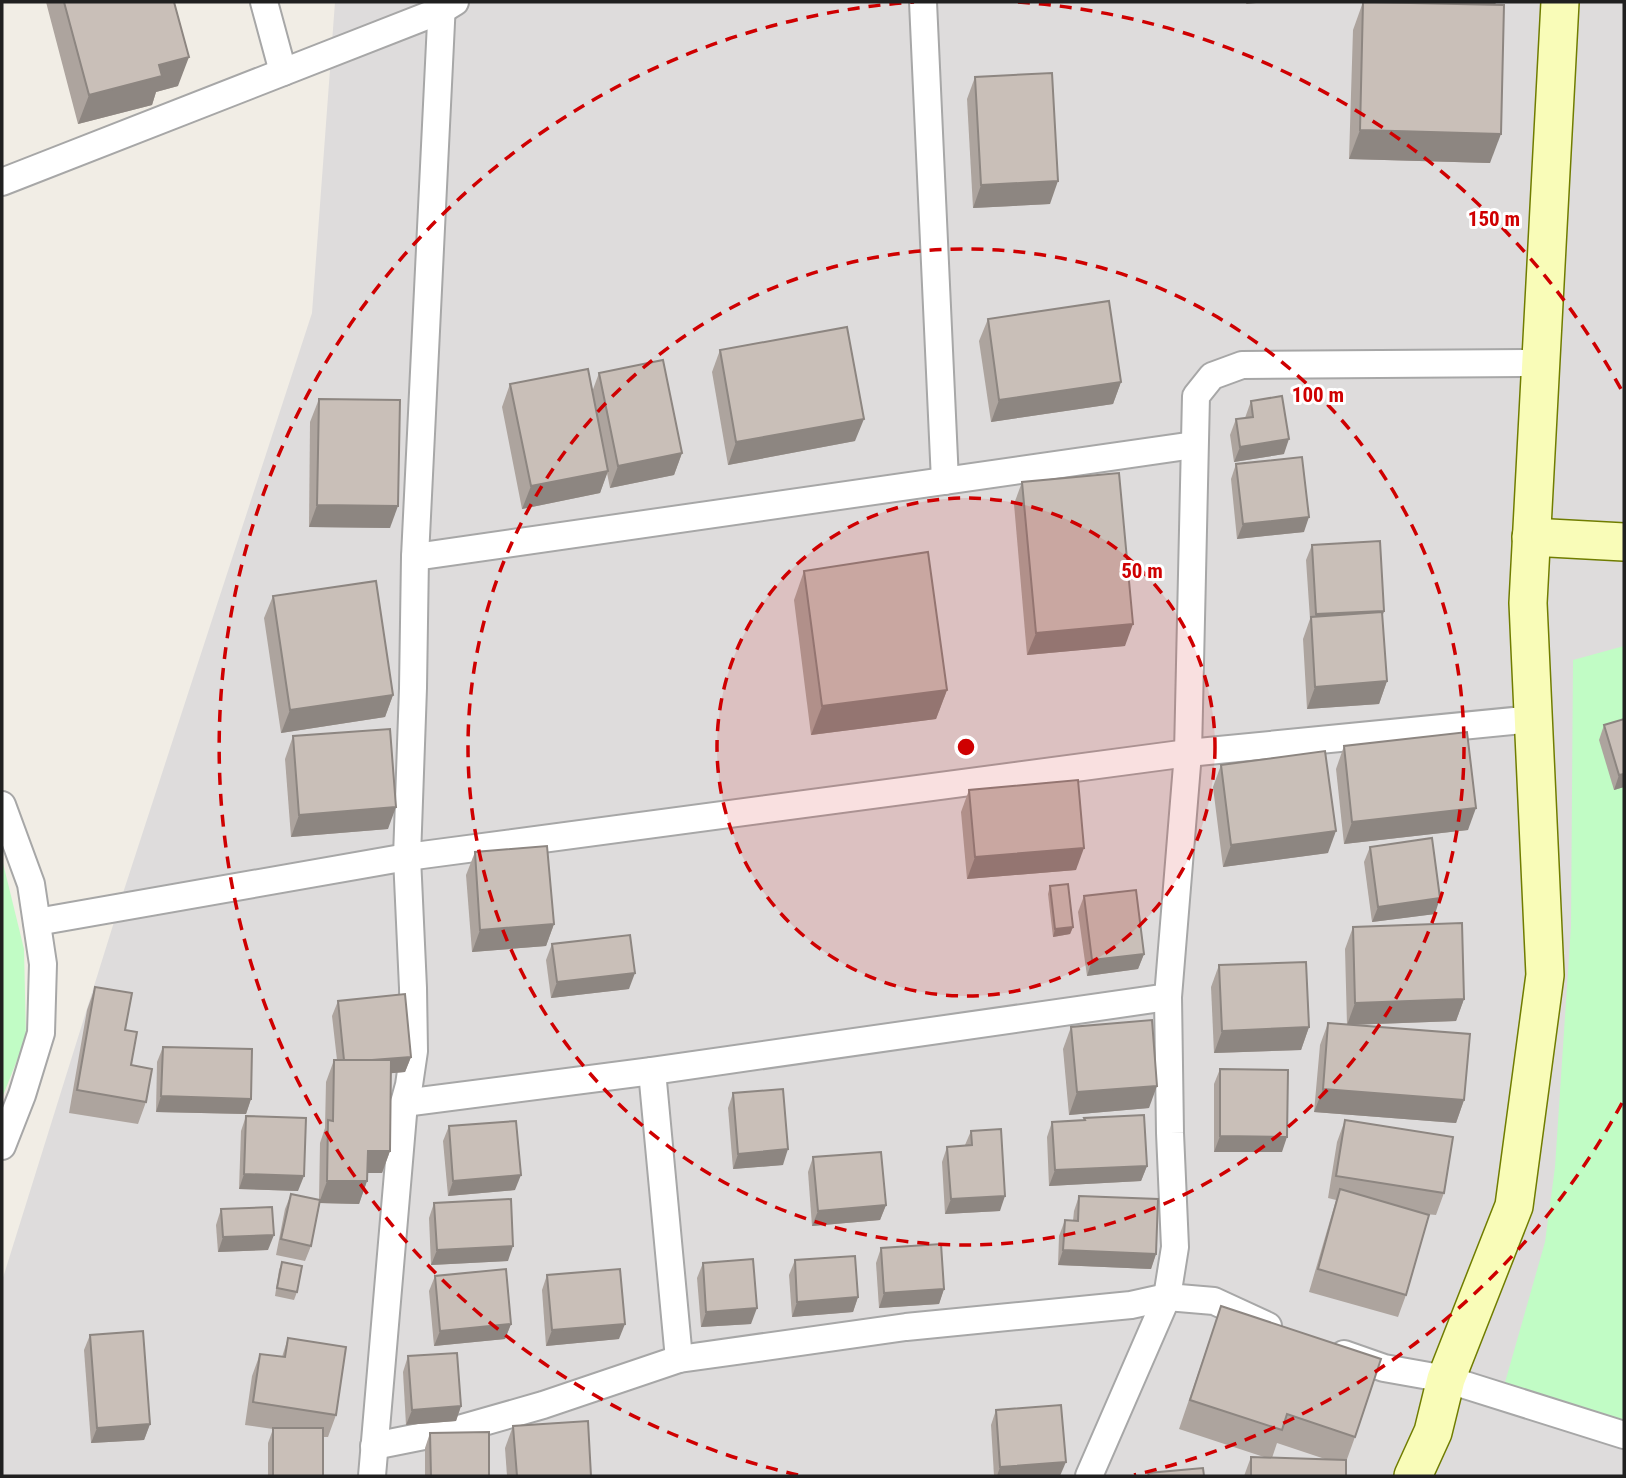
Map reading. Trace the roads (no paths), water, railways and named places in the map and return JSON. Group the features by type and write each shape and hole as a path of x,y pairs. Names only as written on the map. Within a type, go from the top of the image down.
{"main road":[{"path":"1413,1476 1433,1432 1446,1379 1514,1206 1545,975 1528,603 1560,2"},
{"path":"1531,537 1624,542"}],"street":[{"path":"264,2 283,72"},
{"path":"923,2 945,481"},
{"path":"2,182 283,72 446,4 415,557 414,688 407,857 414,1051 404,1102 372,1476"},
{"path":"1089,1476 1167,1297 1175,1247 1168,997 1188,753 1196,396 1212,376 1242,365 1541,363"},
{"path":"415,557 1194,445"},
{"path":"37,922 407,857 1188,753 1533,719"},
{"path":"2,805 31,884 43,964 41,1033 22,1095 2,1146"},
{"path":"404,1102 652,1071 1168,997"},
{"path":"652,1071 679,1359"},
{"path":"374,1446 459,1429 543,1405 679,1359 906,1328 1131,1305 1167,1297 1214,1301 1290,1334"},
{"path":"1326,1348 1384,1368 1446,1379 1624,1435"}]}
